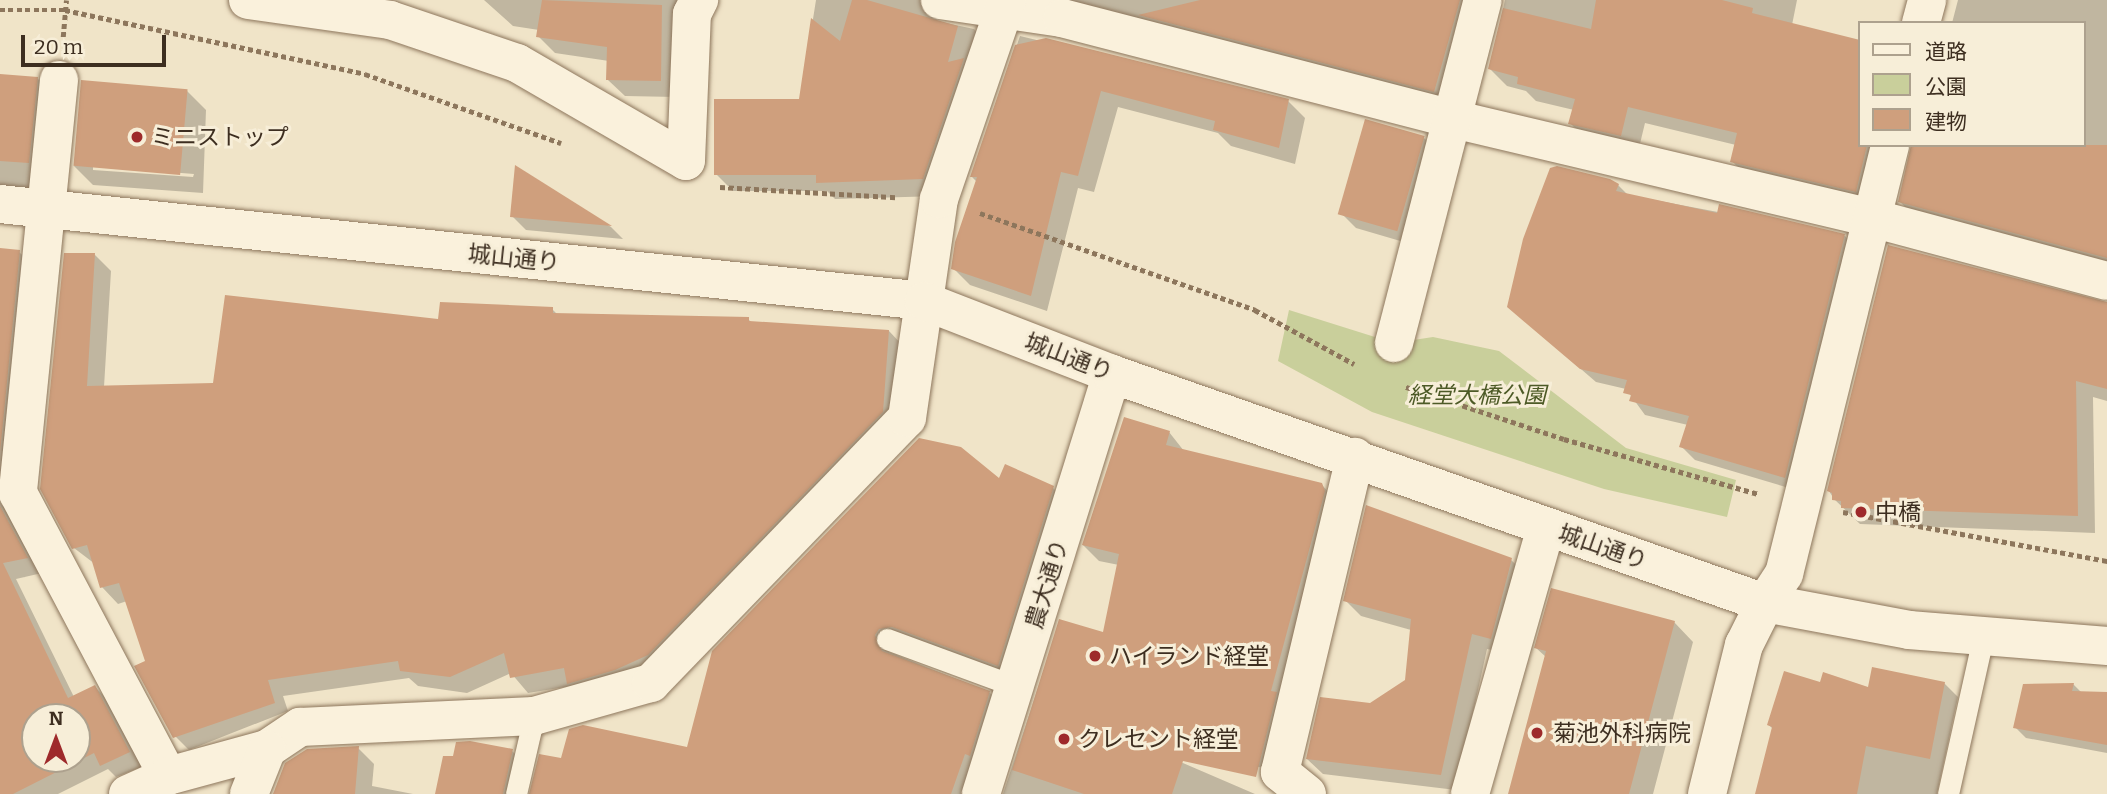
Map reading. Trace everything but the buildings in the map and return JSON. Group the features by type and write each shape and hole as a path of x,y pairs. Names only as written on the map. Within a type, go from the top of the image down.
{"street":[{"path":"248,0 390,20 517,63 686,161 692,15 699,0"},
{"path":"940,0 1005,6 1062,18 1453,119 1872,218 2107,281"},
{"path":"1394,343 1483,0"},
{"path":"1922,21 1927,0"},
{"path":"128,794 169,776 267,749 300,727 534,716 651,683 907,418 939,199 1005,6"},
{"path":"59,80 18,493 169,776"},
{"path":"1707,794 1744,645 1784,573 1890,147"},
{"name":"城山通り","path":"0,204 924,301 1112,374 1765,603 1983,638 2107,646"},
{"name":"農大通り","path":"981,794 1112,374"},
{"path":"1307,794 1280,772 1355,457"},
{"path":"1470,794 1546,527"},
{"path":"249,794 267,749"}],"lane":[{"path":"1948,794 1983,638"},
{"path":"887,639 1015,686"},
{"path":"516,794 534,716"}],"path":[{"path":"0,10 65,10 121,22"},
{"path":"1839,511 2107,561"}],"green space":[{"name":"経堂大橋公園","path":"1289,310 1394,343 1433,337 1499,351 1626,448 1736,480 1727,517 1604,489 1372,412 1278,361"}],"place":[{"name":"ミニストップ","path":"137,137"},
{"name":"中橋","path":"1861,512"},
{"name":"ハイランド経堂","path":"1095,656"},
{"name":"菊池外科病院","path":"1537,733"},
{"name":"クレセント経堂","path":"1064,739"}]}
